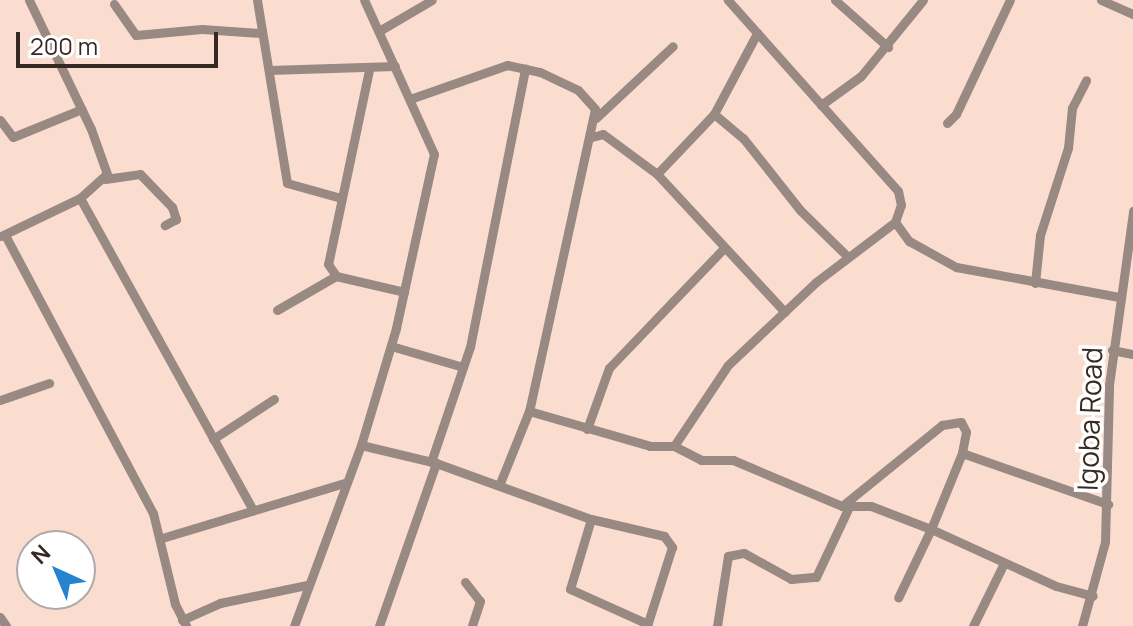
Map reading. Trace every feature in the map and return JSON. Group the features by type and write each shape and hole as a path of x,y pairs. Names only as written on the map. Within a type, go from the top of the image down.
{"street":[{"path":"29,0 107,166 105,179"},
{"path":"257,0 287,183 341,198"},
{"path":"294,626 361,445 391,346 434,154 364,0"},
{"path":"379,31 432,0"},
{"path":"674,446 717,379 785,312 848,257 895,222 901,205 898,191 728,0"},
{"path":"835,0 888,47"},
{"path":"821,105 861,76 888,47 923,0"},
{"path":"947,123 956,114 1010,0"},
{"path":"1101,0 1133,14"},
{"path":"114,4 136,35 202,29 261,33"},
{"path":"657,174 714,114 757,33"},
{"path":"596,118 618,103 673,46"},
{"path":"269,70 369,70 395,66"},
{"path":"410,99 486,69 525,68 578,90 592,103 596,118 529,411 500,483"},
{"path":"379,626 463,367 496,233 525,68"},
{"path":"369,70 328,264 336,276 404,292"},
{"path":"1035,283 1040,235 1068,148 1072,108 1086,80"},
{"path":"0,120 13,137 82,109"},
{"path":"714,114 743,138 800,210 848,257"},
{"path":"592,137 603,134 657,174 722,250 785,312"},
{"path":"165,225 176,219 172,207 140,174 105,179 80,198 2,236 90,388 162,538 184,623 220,603 307,585"},
{"path":"80,198 253,510"},
{"name":"Igoba Road","path":"1082,626 1093,596 1108,504 1112,350 1119,297 1128,264 1133,211"},
{"path":"895,222 909,241 956,267 1119,297"},
{"path":"587,429 609,368 722,250"},
{"path":"277,310 336,276"},
{"path":"391,346 463,367"},
{"path":"1112,350 1133,354"},
{"path":"0,400 49,383"},
{"path":"213,439 274,399"},
{"path":"529,411 650,446 674,446 707,462 733,460 845,506 871,506 931,529 1004,563 1093,596"},
{"path":"717,626 728,556 744,553 791,579 816,577 845,506 942,425 956,420 964,425 962,453 898,598"},
{"path":"361,445 500,483 591,519 670,541 647,625 570,589 591,519"},
{"path":"962,453 1108,504"},
{"path":"162,538 347,482"},
{"path":"973,626 1004,563"},
{"path":"465,582 480,601 472,626"},
{"path":"0,617 6,626"}]}
